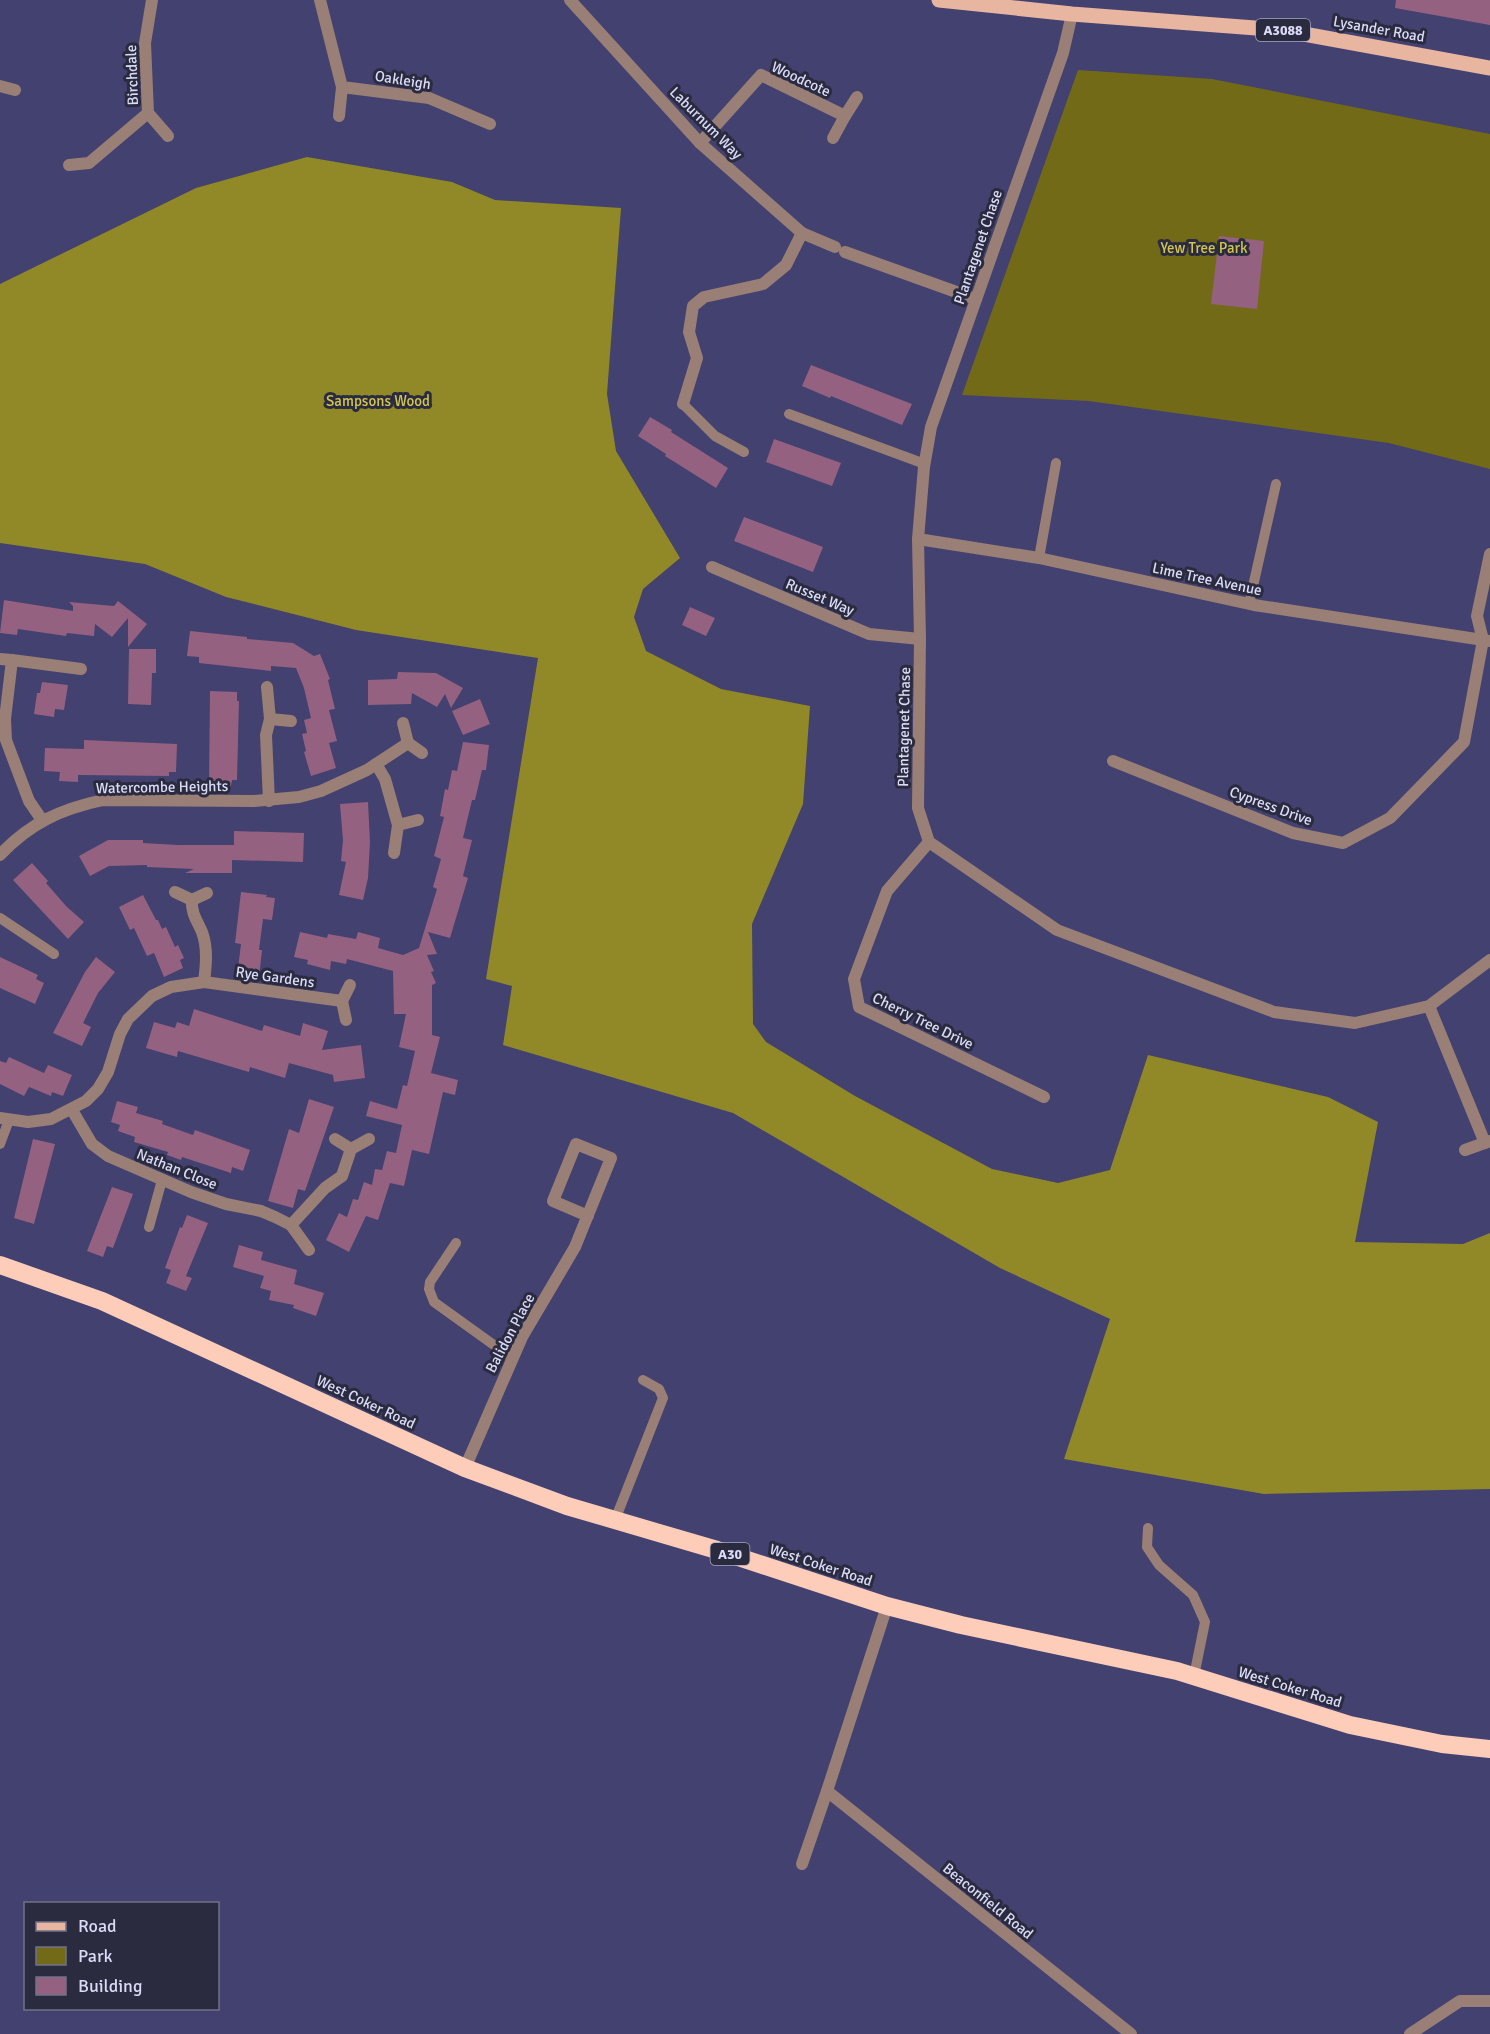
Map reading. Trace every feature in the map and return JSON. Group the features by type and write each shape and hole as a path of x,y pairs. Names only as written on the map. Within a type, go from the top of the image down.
{"highway":[{"name":"West Coker Road","path":"0,1264 102,1301 465,1468 567,1506 717,1550 886,1606 960,1625 1194,1677 1350,1725 1442,1744 1490,1749"}],"main road":[{"name":"Lysander Road","path":"939,0 1072,14 1281,30 1490,68"}],"street":[{"name":"Birchdale","path":"152,0 145,43 148,113 168,136"},
{"path":"320,0 342,87 339,116"},
{"name":"Laburnum Way","path":"570,0 700,143 802,233 840,250 976,299"},
{"name":"Plantagenet Chase","path":"929,842 918,808 920,639 918,539 931,427 1063,53 1072,14"},
{"name":"Woodcote","path":"700,143 760,75 844,116"},
{"path":"0,86 15,90"},
{"name":"Oakleigh","path":"342,87 429,98 490,124"},
{"path":"833,138 844,116 857,98"},
{"name":"Birchdale","path":"69,165 89,163 148,113"},
{"path":"683,404 697,358 689,332 693,306 704,297 763,284 786,265 802,233"},
{"name":"Lime Tree Avenue","path":"918,539 1039,558 1249,604 1486,641"},
{"path":"1486,641 1477,616 1490,554"},
{"name":"Russet Way","path":"712,567 870,634 920,639"},
{"name":"Cypress Drive","path":"1113,761 1293,833 1343,843 1390,818 1464,742 1486,641"},
{"path":"42,819 28,801 6,740 4,719 6,659 81,669"},
{"path":"267,687 270,720 266,735 269,801"},
{"path":"270,720 291,721"},
{"path":"403,723 408,743 422,753"},
{"name":"Watercombe Heights","path":"0,855 10,844 42,819 77,806 103,800 269,801 299,797 321,790 376,764 408,743"},
{"path":"376,764 386,778 398,825 394,853"},
{"path":"398,825 418,820"},
{"path":"929,842 1057,930 1274,1012 1355,1023 1429,1006 1490,960"},
{"name":"Cherry Tree Drive","path":"929,842 888,891 854,979 859,1007 1044,1097"},
{"path":"175,892 192,900"},
{"path":"192,900 207,893"},
{"path":"192,900 191,912 202,933 205,946 207,962 204,982"},
{"name":"Rye Gardens","path":"4,1119 28,1122 51,1119 86,1101 98,1089 108,1072 120,1034 128,1018 152,996 171,987 204,982 342,1001"},
{"path":"346,1020 342,1001 350,985"},
{"path":"1429,1006 1487,1142 1465,1150"},
{"name":"Nathan Close","path":"72,1110 92,1144 108,1156 162,1180 226,1204 261,1211 291,1225 309,1250"},
{"path":"335,1139 351,1149"},
{"path":"291,1225 325,1188 342,1176 351,1149 369,1139"},
{"name":"Balidon Place","path":"465,1468 512,1358 575,1247 588,1216 611,1158 576,1144 553,1201 588,1216"},
{"path":"802,1864 886,1606"},
{"name":"Beaconfield Road","path":"827,1791 1131,2034"},
{"path":"1410,2034 1460,2001 1490,2001"}],"lane":[{"path":"683,404 715,436 744,452"},
{"path":"789,414 925,464"},
{"path":"1039,558 1056,463"},
{"path":"1249,604 1276,484"},
{"path":"0,918 54,954"},
{"path":"0,1143 4,1119"},
{"path":"149,1227 162,1180"},
{"path":"456,1243 430,1282 429,1289 434,1302 512,1358"},
{"path":"615,1520 663,1398 659,1389 643,1380"},
{"path":"1148,1528 1146,1547 1159,1565 1193,1595 1205,1622 1194,1677"}],"green space":[{"name":"Yew Tree Park","path":"1078,70 1212,79 1490,134 1490,469 1389,443 1089,401 962,395"},
{"name":"Sampsons Wood","path":"307,157 452,182 495,200 621,208 607,394 616,451 680,558 643,589 634,617 646,651 721,689 810,706 803,804 752,924 753,1024 766,1042 855,1096 992,1169 1058,1183 1110,1170 1148,1055 1328,1097 1378,1122 1355,1242 1463,1244 1490,1233 1490,1489 1264,1494 1064,1459 1110,1319 1000,1268 733,1113 503,1045 512,986 486,979 538,658 356,630 226,597 145,564 0,543 0,284 196,188"}],"building":[{"path":"1396,0 1490,0 1490,25 1395,8"},
{"path":"1219,236 1264,241 1257,309 1211,304"},
{"path":"811,365 912,404 902,425 802,386"},
{"path":"650,417 728,468 716,488 638,436"},
{"path":"774,439 841,463 832,486 766,462"},
{"path":"744,517 823,547 813,572 734,541"},
{"path":"4,600 73,611 73,606 69,602 114,606 118,601 147,624 128,647 128,618 112,637 95,624 94,636 67,633 66,636 18,629 17,635 0,633"},
{"path":"690,607 715,618 706,636 682,625"},
{"path":"190,631 293,643 314,656 320,654 330,679 328,680 335,709 329,710 337,741 329,743 336,768 311,776 304,752 306,751 302,734 307,733 304,720 311,718 304,688 296,668 271,666 271,671 199,663 199,657 187,656"},
{"path":"129,649 156,649 156,673 152,673 151,705 128,704"},
{"path":"398,672 436,673 463,688 451,708 445,694 437,707 412,693 411,704 368,705 368,680 397,679"},
{"path":"42,682 68,685 64,710 55,709 54,717 34,714 37,693 40,693"},
{"path":"210,691 237,692 237,701 239,701 237,780 232,780 231,786 209,785"},
{"path":"480,699 490,724 463,735 452,711"},
{"path":"84,740 177,744 176,772 169,772 169,776 78,775 78,782 59,781 60,772 44,771 45,748 84,749"},
{"path":"463,742 489,745 486,770 482,770 463,838 472,840 463,876 468,878 450,938 428,932 437,954 427,955 436,983 432,985 432,1035 440,1037 431,1073 458,1080 455,1095 443,1092 429,1154 412,1150 404,1186 390,1183 378,1220 366,1216 349,1252 326,1240 339,1213 347,1217 353,1199 358,1200 364,1182 372,1185 375,1169 382,1170 387,1151 396,1153 402,1125 366,1116 370,1101 397,1109 403,1085 407,1086 415,1051 399,1047 406,1014 394,1014 393,971 347,959 346,964 331,961 330,970 307,964 308,960 294,957 300,932 327,938 328,934 356,939 358,932 380,938 378,948 403,955 419,948 437,889 433,887 441,859 434,856 444,817 440,816 445,789 448,790 452,770 457,771"},
{"path":"368,802 370,842 368,878 363,900 339,895 346,862 341,861 343,840 340,804"},
{"path":"234,831 304,833 303,862 232,860 232,873 185,873 194,869 147,867 147,865 109,866 90,876 79,856 108,840 143,840 143,843 178,845 234,845"},
{"path":"32,863 66,906 84,922 68,939 13,880"},
{"path":"241,892 275,898 272,920 263,919 259,950 262,950 259,978 237,976 241,944 235,943"},
{"path":"143,895 156,920 162,929 166,927 175,947 178,945 184,958 180,960 183,968 164,977 154,953 147,956 134,928 130,930 119,907"},
{"path":"0,957 38,975 36,979 44,983 35,1004 0,988"},
{"path":"96,957 115,972 98,993 83,1023 91,1027 82,1046 53,1033 85,972"},
{"path":"194,1009 262,1031 264,1025 300,1036 303,1023 328,1031 322,1050 361,1045 365,1078 334,1082 333,1075 289,1063 285,1078 250,1067 249,1072 178,1051 177,1057 146,1048 154,1022 175,1028 177,1022 189,1026"},
{"path":"9,1057 44,1073 48,1065 72,1075 63,1096 52,1092 51,1096 29,1087 24,1096 0,1084 0,1061 6,1063"},
{"path":"309,1099 334,1107 305,1191 298,1189 293,1208 268,1201 289,1129 299,1133"},
{"path":"117,1101 138,1107 136,1113 163,1121 162,1124 193,1135 195,1130 250,1150 243,1171 232,1167 231,1173 182,1157 181,1160 167,1155 168,1152 134,1142 135,1137 118,1131 120,1125 111,1122"},
{"path":"33,1139 55,1144 34,1224 14,1218"},
{"path":"112,1187 133,1194 113,1248 107,1246 103,1257 87,1251"},
{"path":"187,1215 208,1223 186,1276 192,1278 186,1291 166,1283 171,1270 165,1268 180,1227 182,1228"},
{"path":"239,1245 263,1252 261,1260 297,1270 294,1284 324,1293 316,1316 293,1308 294,1305 269,1300 271,1291 260,1288 264,1276 233,1267"}]}
